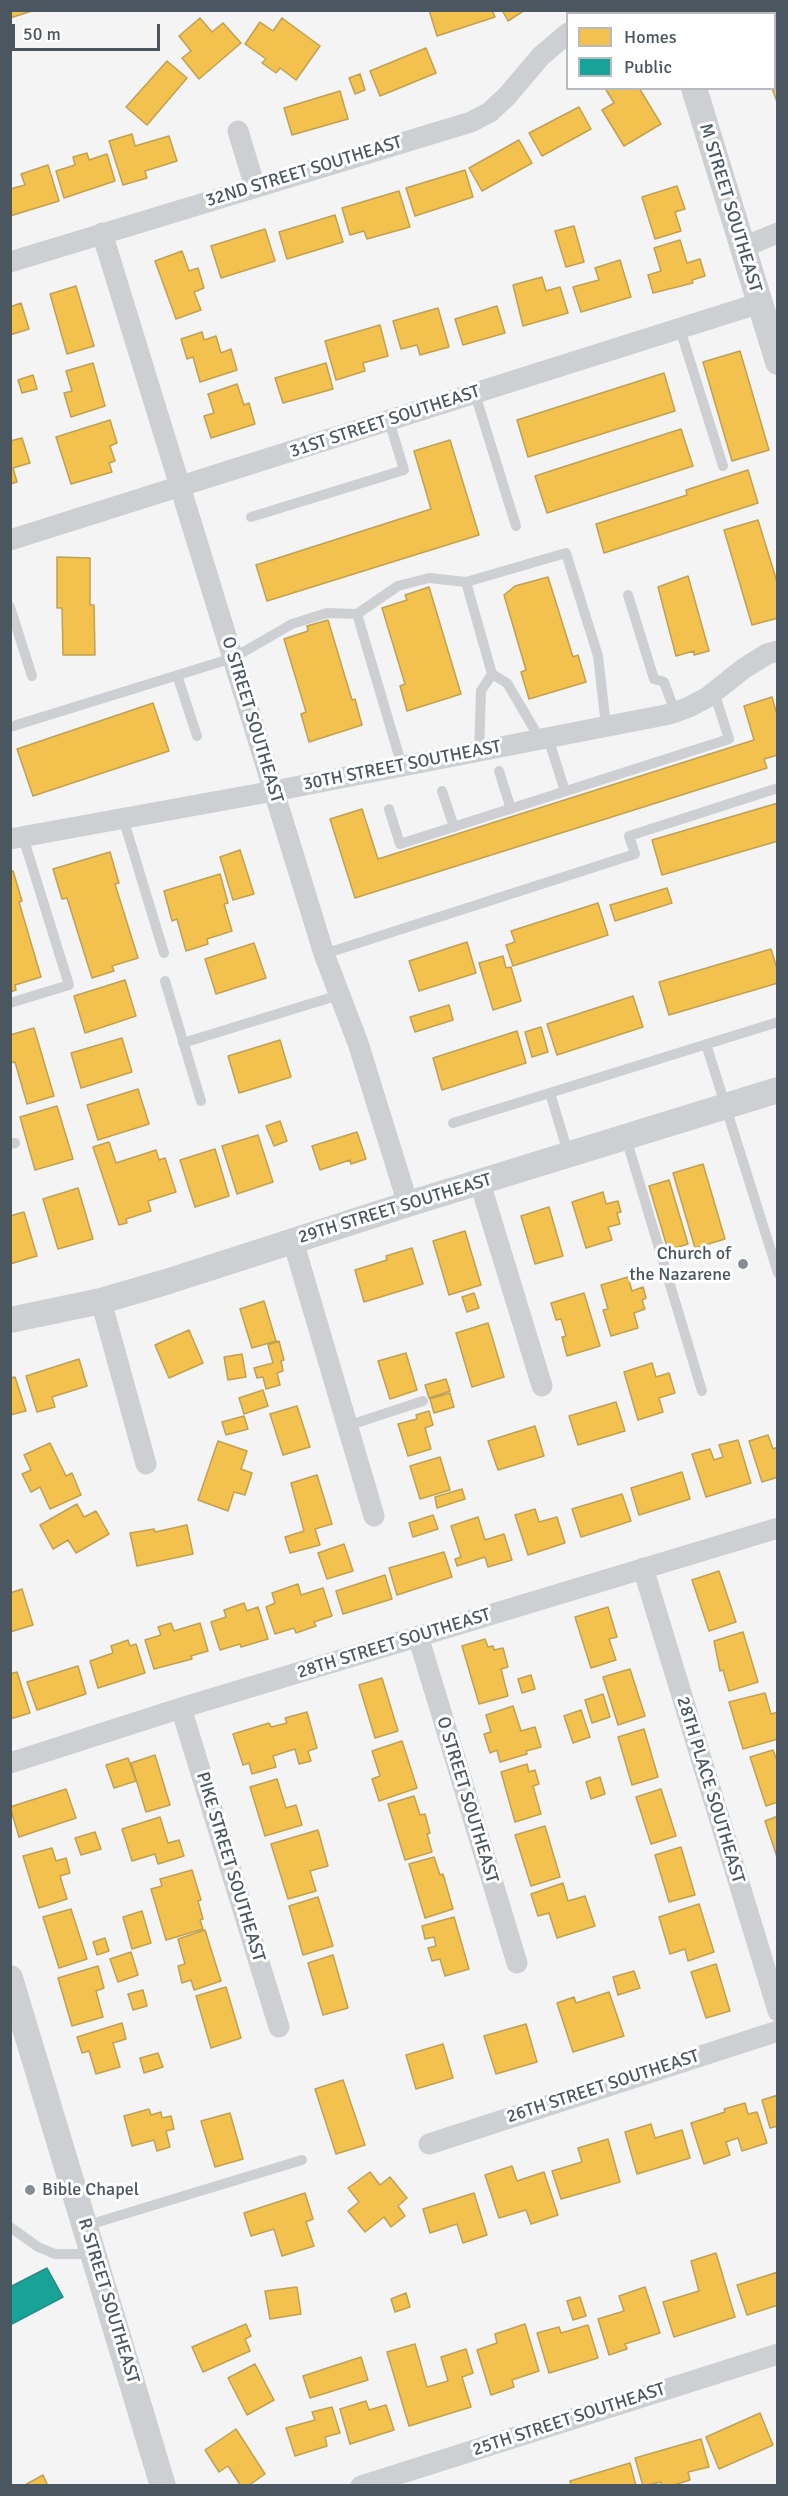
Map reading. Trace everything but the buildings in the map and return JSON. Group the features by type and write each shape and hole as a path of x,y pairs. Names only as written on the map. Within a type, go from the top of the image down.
{"street":[{"name":"32ND STREET SOUTHEAST","path":"10,262 471,122 490,112 566,34"},
{"name":"M STREET SOUTHEAST","path":"695,90 777,362"},
{"path":"238,131 255,187"},
{"name":"O STREET SOUTHEAST","path":"102,233 324,954 358,1043 408,1204"},
{"path":"743,248 777,233"},
{"name":"31ST STREET SOUTHEAST","path":"10,540 760,303"},
{"name":"30TH STREET SOUTHEAST","path":"16,838 274,791 675,712 689,707 714,692 742,669 767,654 777,651"},
{"name":"29TH STREET SOUTHEAST","path":"10,1320 101,1301 777,1090"},
{"path":"480,1183 542,1386"},
{"path":"292,1241 374,1516"},
{"path":"101,1301 146,1464"},
{"name":"28TH STREET SOUTHEAST","path":"10,1763 181,1708 777,1527"},
{"name":"28TH PLACE SOUTHEAST","path":"643,1568 777,2011"},
{"name":"O STREET SOUTHEAST","path":"418,1636 517,1963"},
{"name":"PIKE STREET SOUTHEAST","path":"181,1708 279,2026"},
{"name":"R STREET SOUTHEAST","path":"10,1978 163,2486"},
{"name":"26TH STREET SOUTHEAST","path":"429,2144 777,2031"},
{"name":"25TH STREET SOUTHEAST","path":"362,2486 777,2354"}],"lane":[{"path":"680,328 723,466"},
{"path":"475,394 516,526"},
{"path":"251,517 404,470 389,421"},
{"path":"10,727 233,658 292,624 327,613 357,614 398,586 429,578 466,582 566,552 598,656 606,726"},
{"path":"466,582 492,674 507,682 544,738 565,791"},
{"path":"628,595 654,679 664,681 675,712"},
{"path":"10,607 32,676"},
{"path":"357,614 402,766"},
{"path":"479,751 481,691 492,674"},
{"path":"177,675 197,736"},
{"path":"389,809 400,844 729,739 714,692"},
{"path":"499,771 511,809"},
{"path":"324,954 635,854 629,836 777,788"},
{"path":"442,791 454,827"},
{"path":"123,819 164,953"},
{"path":"10,1003 69,985 16,838"},
{"path":"165,981 201,1101"},
{"path":"183,1042 339,995"},
{"path":"453,1123 777,1022"},
{"path":"706,1044 777,1273"},
{"path":"550,1093 569,1156"},
{"path":"626,1138 702,1391"},
{"path":"347,1426 423,1401"},
{"path":"85,2226 302,2160"},
{"path":"10,2227 38,2247 55,2254 93,2254"}],"place":[{"name":"Church of the Nazarene","path":"743,1264"},
{"name":"Bible Chapel","path":"30,2190"}]}
